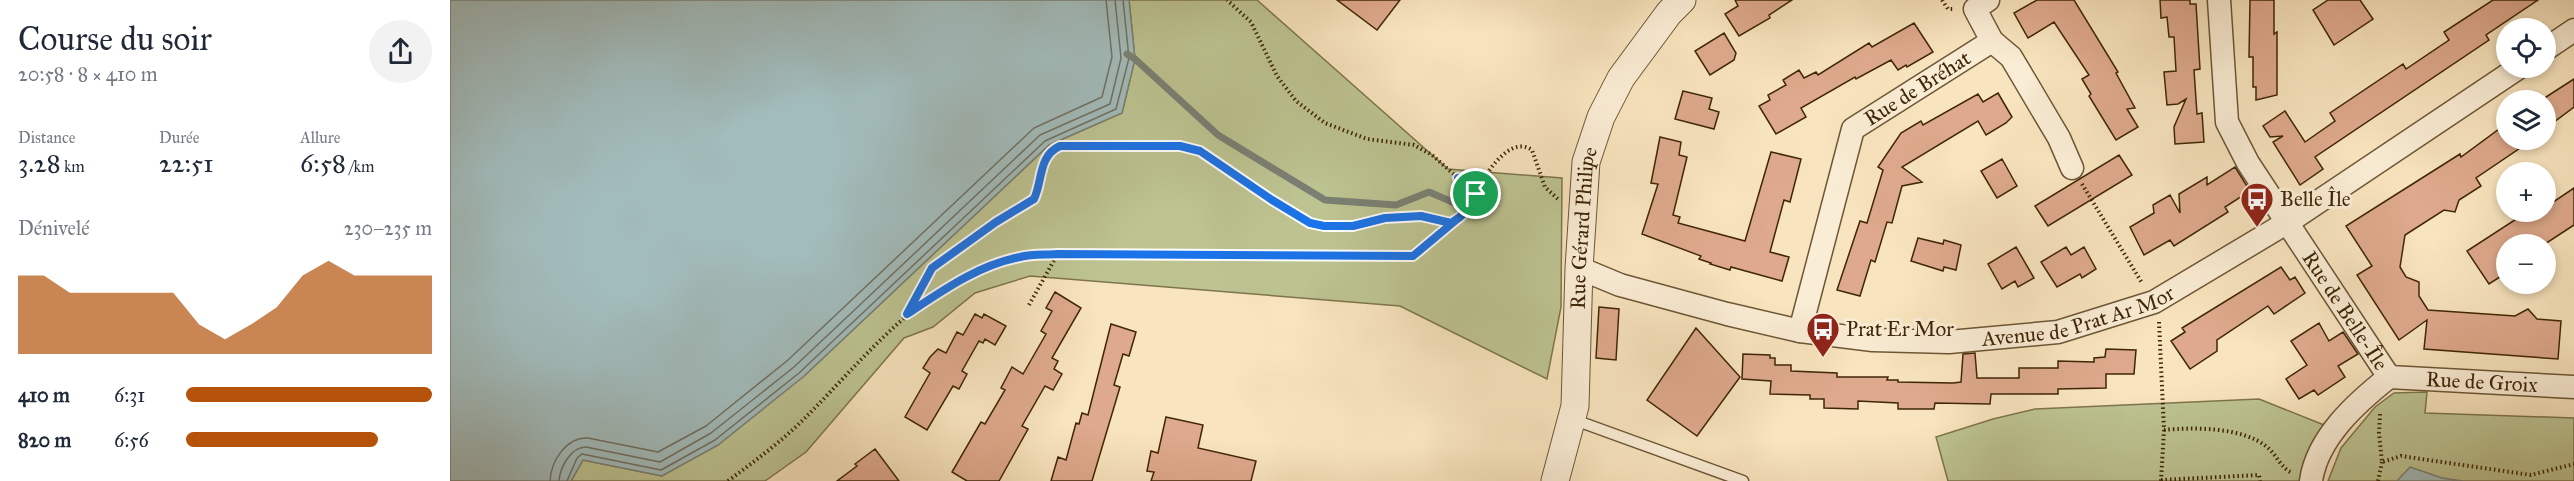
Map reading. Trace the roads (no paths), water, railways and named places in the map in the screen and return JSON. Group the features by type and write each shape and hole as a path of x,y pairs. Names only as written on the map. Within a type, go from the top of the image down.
{"street":[{"name":"Rue Gérard Philipe","path":"1555,481 1575,406 1579,268 1586,162 1601,117 1627,70 1669,13 1682,0"},
{"name":"Rue de Bréhat","path":"1800,331 1853,129 1992,41 1975,9 1988,0"},
{"name":"Rue de Belle-Île","path":"2219,0 2227,122 2248,163 2288,222 2381,383 2349,412 2317,455 2311,480"},
{"path":"2556,42 2574,30"},
{"path":"1992,41 2011,57 2059,138 2072,168"},
{"name":"Avenue de Prat Ar Mor","path":"1579,268 1620,285 1800,331 1873,340 1948,342 2058,332 2154,302 2288,222 2503,78"},
{"name":"Rue de Groix","path":"2381,383 2574,387"}],"lane":[{"path":"1572,419 1743,481"}],"water":[{"path":"450,0 1129,0 1135,59 1122,113 1049,145 803,377 718,445 662,476 583,460 571,481 450,481"},
{"path":"2410,467 2442,478 2463,481 2397,481"}],"waterway":[{"path":"1127,54 1218,135 1325,200 1396,205 1429,192 1457,204"}],"place":[{"name":"Belle Île","path":"2257,228"},
{"name":"Prat Er Mor","path":"1823,358"}]}
